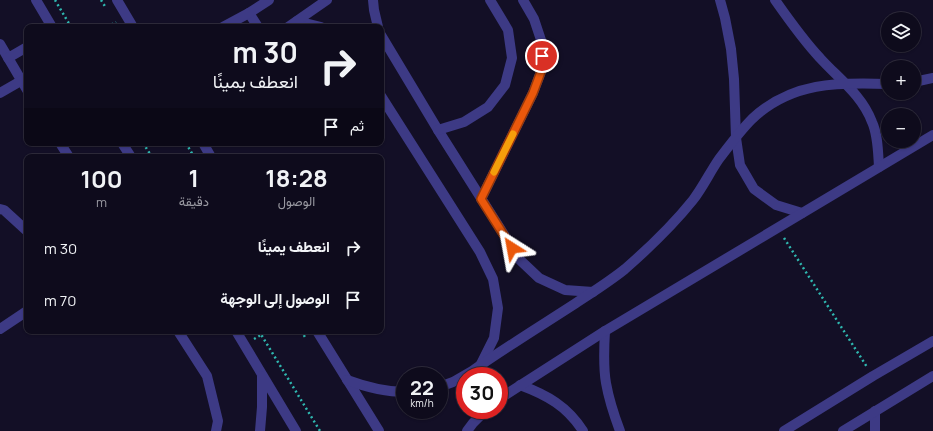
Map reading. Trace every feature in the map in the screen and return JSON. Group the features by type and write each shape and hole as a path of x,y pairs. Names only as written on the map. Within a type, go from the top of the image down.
{"street":[{"path":"36,0 50,24"},
{"path":"117,0 132,24"},
{"path":"229,24 269,0"},
{"path":"292,24 327,0"},
{"path":"373,0 377,24"},
{"path":"438,130 464,122 488,107 505,85 512,58 508,30 490,0"},
{"path":"481,199 533,93 542,69 542,44 534,19 523,0"},
{"path":"720,0 731,48 734,79 736,138 740,165 754,189 776,205 802,213"},
{"path":"775,0 820,58 845,83 861,102 872,122 877,146 879,167"},
{"path":"249,13 256,24"},
{"path":"297,21 309,24"},
{"path":"384,40 438,130 520,260 539,278 565,290 593,292"},
{"path":"0,44 24,82"},
{"path":"8,58 24,49"},
{"path":"921,81 933,78"},
{"path":"0,93 24,83"},
{"path":"480,365 593,292 624,269 671,226 694,199 718,161 736,138 752,119 772,104 795,92 813,87 845,83 881,84"},
{"path":"384,101 480,252 493,279 498,308 494,338 480,365"},
{"path":"508,393 605,331 933,135"},
{"path":"0,209 4,210 24,228"},
{"path":"0,329 24,313"},
{"path":"605,331 604,357 606,383 612,408 620,431"},
{"path":"180,334 206,376 218,421 216,431"},
{"path":"238,334 296,431"},
{"path":"319,334 379,431"},
{"path":"784,431 933,341"},
{"path":"260,431 262,376"},
{"path":"843,431 933,376"},
{"path":"347,380 368,388 396,392"},
{"path":"520,385 543,394 563,406 579,424 583,431"},
{"path":"875,411 875,431"},
{"path":"467,431 477,419"}],"path":[{"path":"55,0 69,24"},
{"path":"778,227 873,376"},
{"path":"261,334 320,431"}],"slow traffic":[{"path":"494,172 513,134"}],"route":[{"path":"512,248 481,199 533,93 542,69 542,56"}]}
